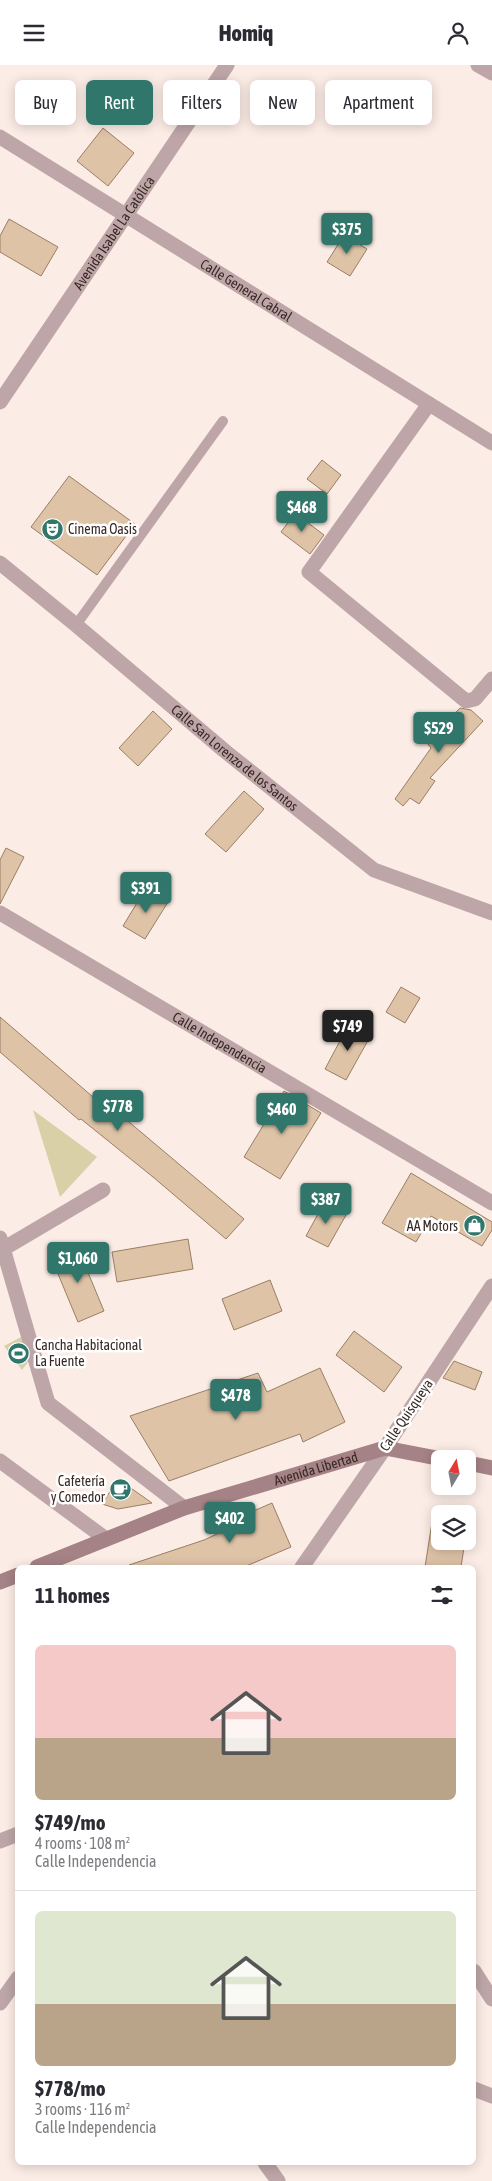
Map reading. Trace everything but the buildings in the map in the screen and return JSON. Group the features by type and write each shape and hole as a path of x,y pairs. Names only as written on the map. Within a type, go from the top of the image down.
{"main road":[{"name":"Avenida Libertad","path":"41,1565 184,1508 385,1448"},
{"path":"385,1448 431,1457"},
{"path":"476,1465 492,1468"},
{"path":"0,1582 15,1578"}],"street":[{"name":"Avenida Isabel La Católica","path":"0,402 227,65"},
{"path":"478,65 492,73"},
{"name":"Calle General Cabral","path":"0,137 492,443"},
{"path":"430,405 309,572 466,701 470,702 475,699 492,679"},
{"name":"Calle San Lorenzo de los Santos","path":"0,563 226,752 374,870 492,913"},
{"name":"Calle Independencia","path":"0,913 492,1203"},
{"path":"103,1190 1,1244 48,1403 184,1508"},
{"name":"Calle Quisqueya","path":"303,1565 385,1448 492,1286"},
{"path":"0,1461 106,1539"},
{"path":"0,1841 15,1834"},
{"path":"476,1974 492,1999"},
{"path":"0,2003 15,1982"},
{"path":"476,2090 492,2096"},
{"path":"267,2165 278,2181"}],"lane":[{"path":"76,625 224,421"}],"shaded area":[{"path":"33,1110 97,1157 60,1197"},
{"name":"Cancha Habitacional La Fuente","path":"23,1336 29,1361 22,1370 4,1346"}],"place":[{"name":"Cinema Oasis","path":"52,529"},
{"name":"AA Motors","path":"474,1226"},
{"name":"Cancha Habitacional La Fuente","path":"19,1353"},
{"name":"Cafetería y Comedor","path":"121,1489"}]}
